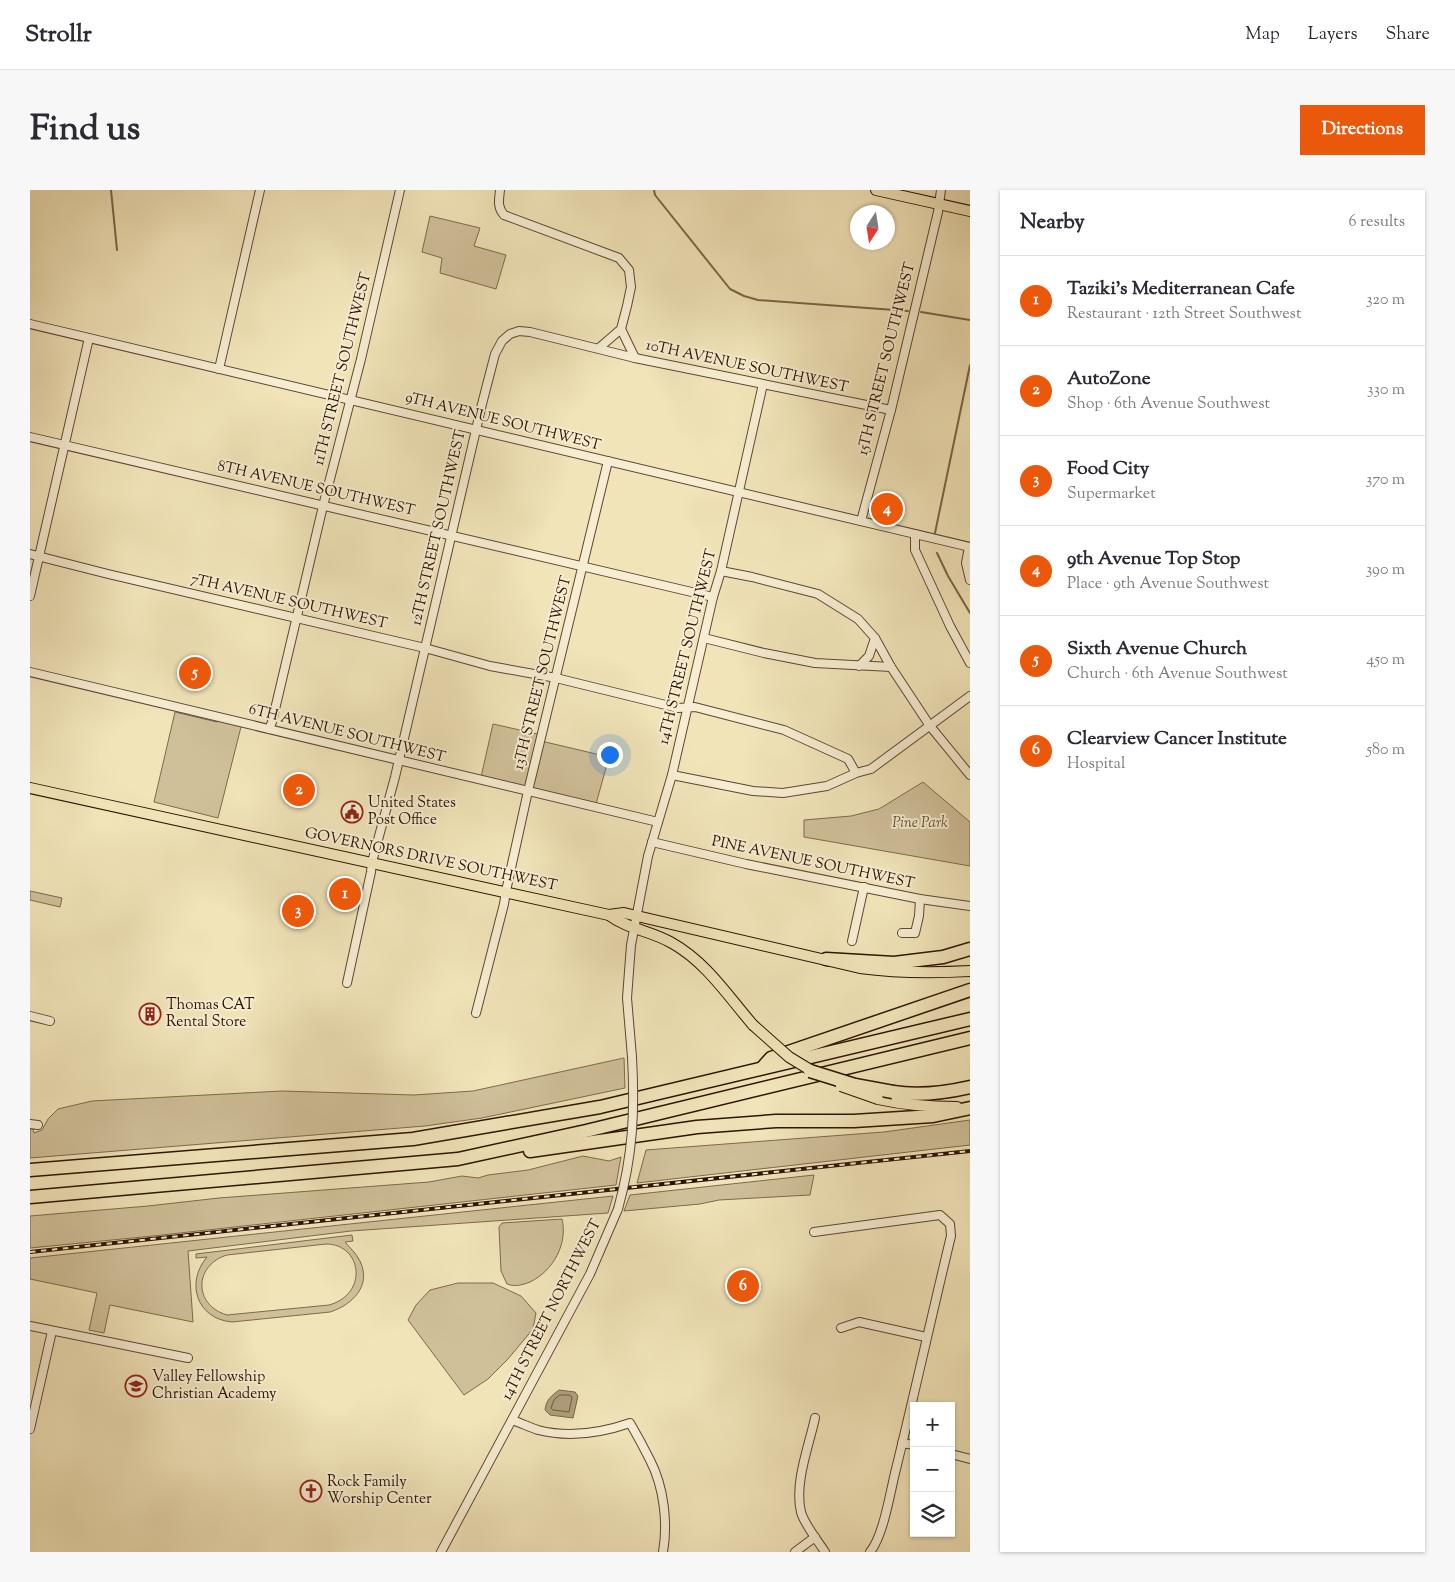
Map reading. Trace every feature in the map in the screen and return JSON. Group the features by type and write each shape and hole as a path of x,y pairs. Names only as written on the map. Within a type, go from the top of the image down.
{"highway":[{"path":"826,959 894,963 943,957 970,949"},
{"path":"762,1068 771,1058 779,1055 970,990"},
{"path":"34,1170 413,1139 600,1107 970,1019"},
{"path":"458,1159 586,1132 970,1038"},
{"path":"810,1071 855,1085 892,1092 943,1093 970,1087"},
{"path":"30,1197 458,1159 542,1150 697,1127 776,1121 854,1121 924,1117 970,1107"}],"main road":[{"path":"876,190 970,211"},
{"name":"GOVERNORS DRIVE SOUTHWEST","path":"30,788 609,915 624,913 860,968 887,972 939,973 970,971"},
{"path":"609,915 619,923 661,937 679,946 714,978 753,1025 789,1057 810,1071 854,1091 878,1099 934,1107 970,1107"}],"street":[{"path":"219,369 260,190"},
{"name":"11TH STREET SOUTHWEST","path":"268,729 272,722 400,190"},
{"path":"500,190 498,203 504,215 619,258 629,270 631,287 621,329 599,348"},
{"name":"15TH STREET SOUTHWEST","path":"861,521 891,410 942,190"},
{"name":"9TH AVENUE SOUTHWEST","path":"30,324 969,547"},
{"path":"621,329 635,358"},
{"name":"12TH STREET SOUTHWEST","path":"346,983 372,862 399,760 476,429 496,354 502,341 510,334 519,331 599,348"},
{"path":"30,596 89,338"},
{"name":"10TH AVENUE SOUTHWEST","path":"599,348 635,358 891,410"},
{"name":"14TH STREET SOUTHWEST","path":"637,916 652,842 672,775 763,384"},
{"name":"8TH AVENUE SOUTHWEST","path":"30,436 713,597"},
{"name":"13TH STREET SOUTHWEST","path":"476,1013 504,904 528,791 608,461"},
{"path":"915,534 915,550 950,626 970,663"},
{"path":"969,547 966,563 970,580"},
{"name":"7TH AVENUE SOUTHWEST","path":"30,554 425,648 490,666 556,678 678,708 695,707 784,730 848,760 856,773"},
{"path":"721,571 818,594 858,619 875,638 891,667 930,726 970,775"},
{"path":"704,638 815,663 891,667"},
{"path":"859,666 869,656 875,638"},
{"name":"6TH AVENUE SOUTHWEST","path":"30,672 658,822"},
{"path":"672,775 753,791 783,792 826,786 856,773 871,769 970,696"},
{"name":"PINE AVENUE SOUTHWEST","path":"652,842 746,864 920,899 970,906"},
{"path":"852,941 864,887"},
{"path":"902,933 915,933 920,899"},
{"name":"14TH STREET NORTHWEST","path":"441,1552 590,1274 618,1209 626,1180 632,1139 634,1095 627,1014 627,986 637,916"},
{"path":"30,1016 50,1021"},
{"path":"814,1232 940,1215 950,1224 951,1236 902,1443 881,1529 876,1545 870,1552"},
{"path":"840,1328 859,1322 926,1337"},
{"path":"30,1326 98,1338 188,1358"},
{"path":"30,1429 52,1330"},
{"path":"815,1418 799,1485 801,1514 825,1552"},
{"path":"512,1420 537,1430 560,1434 609,1430 630,1422 651,1462 661,1492 666,1521 663,1552"},
{"path":"902,1443 910,1445"},
{"path":"955,1455 970,1459"},
{"path":"795,1552 815,1537"}],"green space":[{"path":"430,216 480,228 474,246 506,255 496,289 440,273 442,258 422,252"},
{"path":"175,712 217,722 219,714 243,719 218,818 154,802"},
{"path":"493,724 542,735 541,741 609,757 596,804 481,777"},
{"name":"Pine Park","path":"923,782 970,822 970,866 804,837 804,820 851,816 879,809"},
{"path":"30,891 62,898 60,907 30,900"},
{"path":"624,1058 625,1088 482,1118 425,1126 30,1158 30,1129 33,1129 34,1133 42,1130 48,1119 58,1109 92,1101 282,1091 414,1095 473,1091"},
{"path":"970,1120 970,1145 637,1183 646,1150 884,1132"},
{"path":"583,1156 609,1161 621,1157 616,1185 30,1248 30,1216 219,1198 429,1182 462,1176 478,1178 528,1170"},
{"path":"814,1175 810,1195 719,1200 700,1204 624,1211 630,1195"},
{"path":"613,1196 608,1213 351,1231 188,1251 193,1322 110,1305 104,1333 89,1330 97,1293 30,1279 30,1258"},
{"path":"562,1219 563,1238 561,1247 552,1264 546,1271 530,1282 518,1285 507,1284 501,1271 499,1227 502,1223"},
{"path":"352,1235 353,1241 345,1242 360,1261 363,1270 362,1286 346,1305 330,1312 232,1322 210,1314 198,1298 197,1278 200,1267 207,1257 196,1258 196,1254","holes":["326,1244 338,1246 347,1252 353,1260 356,1270 355,1281 350,1291 342,1299 329,1305 227,1315 216,1310 208,1303 203,1294 202,1285 208,1267 216,1260 227,1255"]},
{"path":"458,1283 493,1283 521,1296 536,1313 533,1329 508,1359 488,1379 464,1395 408,1320 416,1305 430,1290"}],"water":[{"path":"559,1390 575,1392 578,1396 573,1418 550,1415 545,1410 549,1398"}],"waterway":[{"path":"111,190 117,250"},
{"path":"654,190 655,195 730,289 744,296 758,300 908,311"},
{"path":"921,312 970,320"},
{"path":"935,533 970,365"},
{"path":"937,553 970,613"}],"railway":[{"path":"30,1252 970,1151"}],"place":[{"name":"9th Avenue Top Stop","path":"887,509"},
{"name":"Sixth Avenue Church","path":"195,673"},
{"name":"AutoZone","path":"299,790"},
{"name":"United States Post Office","path":"352,812"},
{"name":"Taziki's Mediterranean Cafe","path":"345,894"},
{"name":"Food City","path":"298,911"},
{"name":"Thomas CAT Rental Store","path":"150,1014"},
{"name":"Clearview Cancer Institute","path":"743,1286"},
{"name":"Valley Fellowship Christian Academy","path":"136,1386"},
{"name":"Rock Family Worship Center","path":"311,1491"}]}
